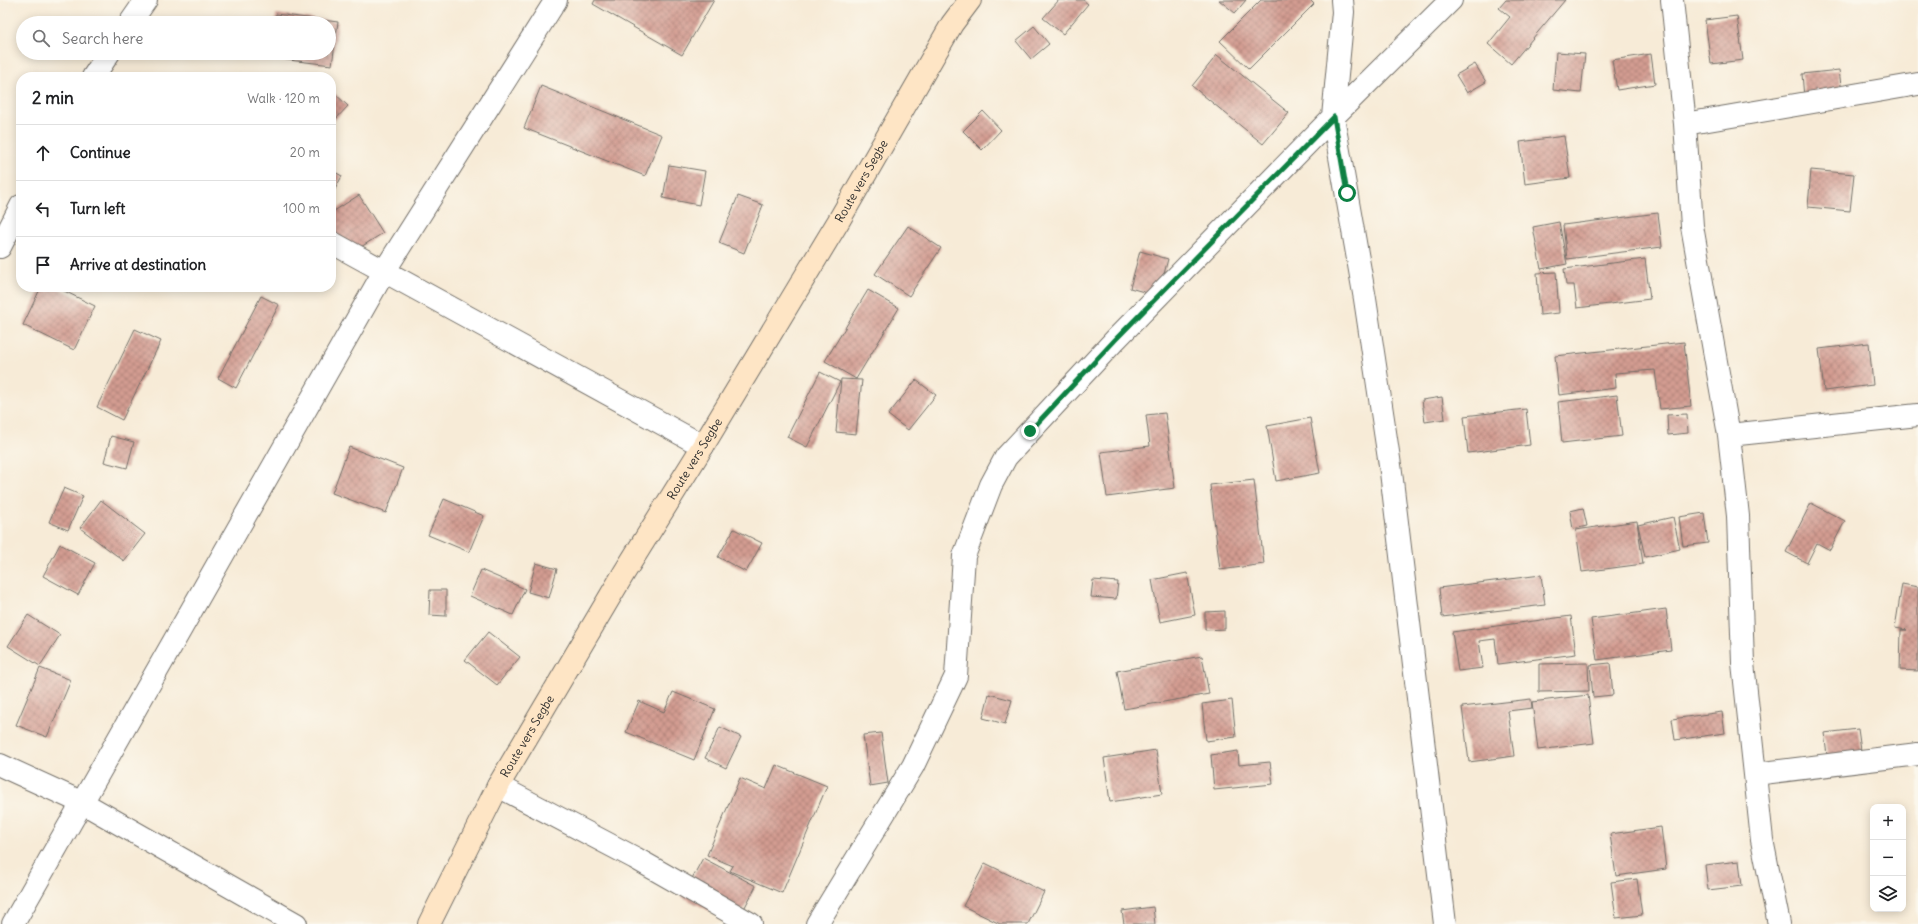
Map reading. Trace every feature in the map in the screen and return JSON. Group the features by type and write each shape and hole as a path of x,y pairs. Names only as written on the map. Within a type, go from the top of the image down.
{"main road":[{"name":"Route vers Segbe","path":"429,924 498,786 624,573 703,446 838,222 952,24 970,0"}],"street":[{"path":"135,16 146,0"},
{"path":"13,924 385,270 556,0"},
{"path":"1342,0 1343,12 1334,117 1365,299 1391,472 1445,924"},
{"path":"817,924 913,766 956,676 964,556 990,485 1006,457 1115,340 1334,117 1452,0"},
{"path":"1672,0 1685,124 1692,226 1730,435 1738,516 1743,663 1762,840 1779,924"},
{"path":"96,72 104,60"},
{"path":"1685,124 1918,84"},
{"path":"0,247 16,216"},
{"path":"336,245 385,270 703,446"},
{"path":"1730,435 1918,415"},
{"path":"1755,774 1918,754"},
{"path":"0,766 83,802 296,924"},
{"path":"498,786 635,858 751,924"}],"building":[{"path":"595,0 714,0 682,55 593,4"},
{"path":"1059,0 1083,0 1088,4 1063,34 1043,18"},
{"path":"1219,0 1246,0 1235,13"},
{"path":"1261,0 1310,0 1314,4 1249,69 1220,41"},
{"path":"1506,0 1565,0 1511,64 1488,44 1510,17 1499,8"},
{"path":"276,14 292,16 276,16"},
{"path":"1737,16 1743,60 1711,64 1705,20"},
{"path":"336,22 338,22 336,36"},
{"path":"1034,26 1049,44 1031,59 1016,41"},
{"path":"1556,52 1585,54 1581,93 1553,90"},
{"path":"1651,54 1655,84 1617,90 1612,60"},
{"path":"1217,55 1289,113 1263,144 1192,86"},
{"path":"288,60 333,60 332,65"},
{"path":"1475,64 1486,82 1467,93 1456,75"},
{"path":"1839,70 1842,93 1804,97 1802,74"},
{"path":"541,86 662,135 645,176 524,128"},
{"path":"336,95 348,106 336,119"},
{"path":"983,111 1001,130 982,150 963,131"},
{"path":"1564,136 1570,178 1525,184 1520,142"},
{"path":"669,165 705,171 699,205 663,198"},
{"path":"1811,170 1854,174 1850,211 1808,207"},
{"path":"336,173 342,176 336,187"},
{"path":"359,195 383,233 345,257 336,243 336,210"},
{"path":"738,196 763,205 744,253 719,243"},
{"path":"1658,213 1662,247 1567,259 1563,225"},
{"path":"1559,222 1567,264 1541,269 1533,227"},
{"path":"908,226 941,248 909,296 875,274"},
{"path":"1140,251 1168,259 1158,296 1130,288"},
{"path":"1645,259 1650,299 1577,308 1574,285 1566,285 1564,269"},
{"path":"1556,272 1559,313 1540,315 1537,273"},
{"path":"868,290 899,308 856,379 825,361"},
{"path":"39,292 66,292 95,306 74,350 23,325"},
{"path":"261,296 279,305 236,388 218,378"},
{"path":"135,329 161,341 122,420 97,407"},
{"path":"1684,342 1691,406 1660,409 1655,370 1615,373 1616,388 1559,395 1555,356"},
{"path":"1869,343 1873,385 1824,391 1819,349"},
{"path":"820,372 840,382 807,447 787,437"},
{"path":"841,379 862,380 856,434 836,432"},
{"path":"916,380 936,395 908,430 888,415"},
{"path":"1617,395 1622,436 1562,443 1558,402"},
{"path":"1442,397 1445,419 1425,422 1422,400"},
{"path":"1526,409 1530,445 1468,453 1464,416"},
{"path":"1165,413 1175,488 1107,497 1101,452 1150,446 1146,415"},
{"path":"1687,414 1688,433 1668,435 1667,415"},
{"path":"1310,418 1320,473 1276,481 1267,426"},
{"path":"111,436 134,442 127,468 104,462"},
{"path":"349,447 403,468 386,513 332,493"},
{"path":"1254,480 1264,564 1220,570 1210,485"},
{"path":"64,488 83,496 68,530 49,522"},
{"path":"444,499 484,516 469,552 428,535"},
{"path":"101,500 145,534 124,561 80,528"},
{"path":"1811,503 1845,521 1830,550 1817,543 1807,563 1786,552"},
{"path":"1583,508 1587,526 1573,529 1570,511"},
{"path":"1704,513 1708,543 1683,546 1679,517"},
{"path":"1673,517 1680,549 1645,557 1638,525"},
{"path":"1637,521 1643,564 1582,572 1576,530"},
{"path":"734,529 762,543 746,572 718,557"},
{"path":"60,544 95,563 78,595 43,576"},
{"path":"536,563 557,569 549,598 528,592"},
{"path":"481,570 525,589 513,615 470,596"},
{"path":"1187,573 1195,615 1160,622 1152,580"},
{"path":"1541,575 1545,605 1442,617 1439,588"},
{"path":"1093,580 1118,582 1116,599 1091,597"},
{"path":"1902,584 1918,587 1918,671 1900,670 1901,630 1907,630 1895,628"},
{"path":"430,590 446,590 446,616 429,615"},
{"path":"1666,609 1671,650 1597,660 1591,619"},
{"path":"1225,611 1225,629 1205,630 1205,612"},
{"path":"28,615 60,635 40,666 8,646"},
{"path":"1571,616 1576,654 1498,664 1495,639 1479,641 1483,668 1458,671 1452,632"},
{"path":"488,632 520,657 497,685 465,660"},
{"path":"1202,656 1209,694 1124,709 1117,671"},
{"path":"1588,663 1589,691 1539,692 1539,664"},
{"path":"1610,663 1613,695 1593,697 1590,665"},
{"path":"40,668 71,680 47,737 16,725"},
{"path":"673,692 715,709 694,760 626,732 639,701 664,712"},
{"path":"989,694 1012,700 1005,724 983,718"},
{"path":"1588,695 1594,743 1538,750 1532,702"},
{"path":"1531,699 1532,708 1508,711 1514,756 1469,762 1462,707"},
{"path":"1232,700 1236,737 1206,741 1202,704"},
{"path":"1722,712 1725,733 1675,740 1672,719"},
{"path":"720,727 741,737 726,768 705,758"},
{"path":"1858,729 1863,765 1829,770 1824,733"},
{"path":"881,733 888,783 870,786 863,735"},
{"path":"1156,750 1162,794 1110,802 1104,758"},
{"path":"1238,751 1239,765 1270,762 1273,784 1214,790 1211,755"},
{"path":"776,765 827,786 782,893 730,871 733,866 707,855 740,778 766,789"},
{"path":"1661,827 1666,869 1616,876 1610,834"},
{"path":"703,858 756,886 736,924 682,897"},
{"path":"1739,861 1742,886 1708,890 1705,865"},
{"path":"985,863 1044,892 1028,924 1000,924 963,906"},
{"path":"1637,879 1642,915 1616,918 1611,882"},
{"path":"1153,907 1155,924 1124,924 1122,911"}],"route":[{"path":"1030,431 1115,340 1334,117 1347,193"}]}
